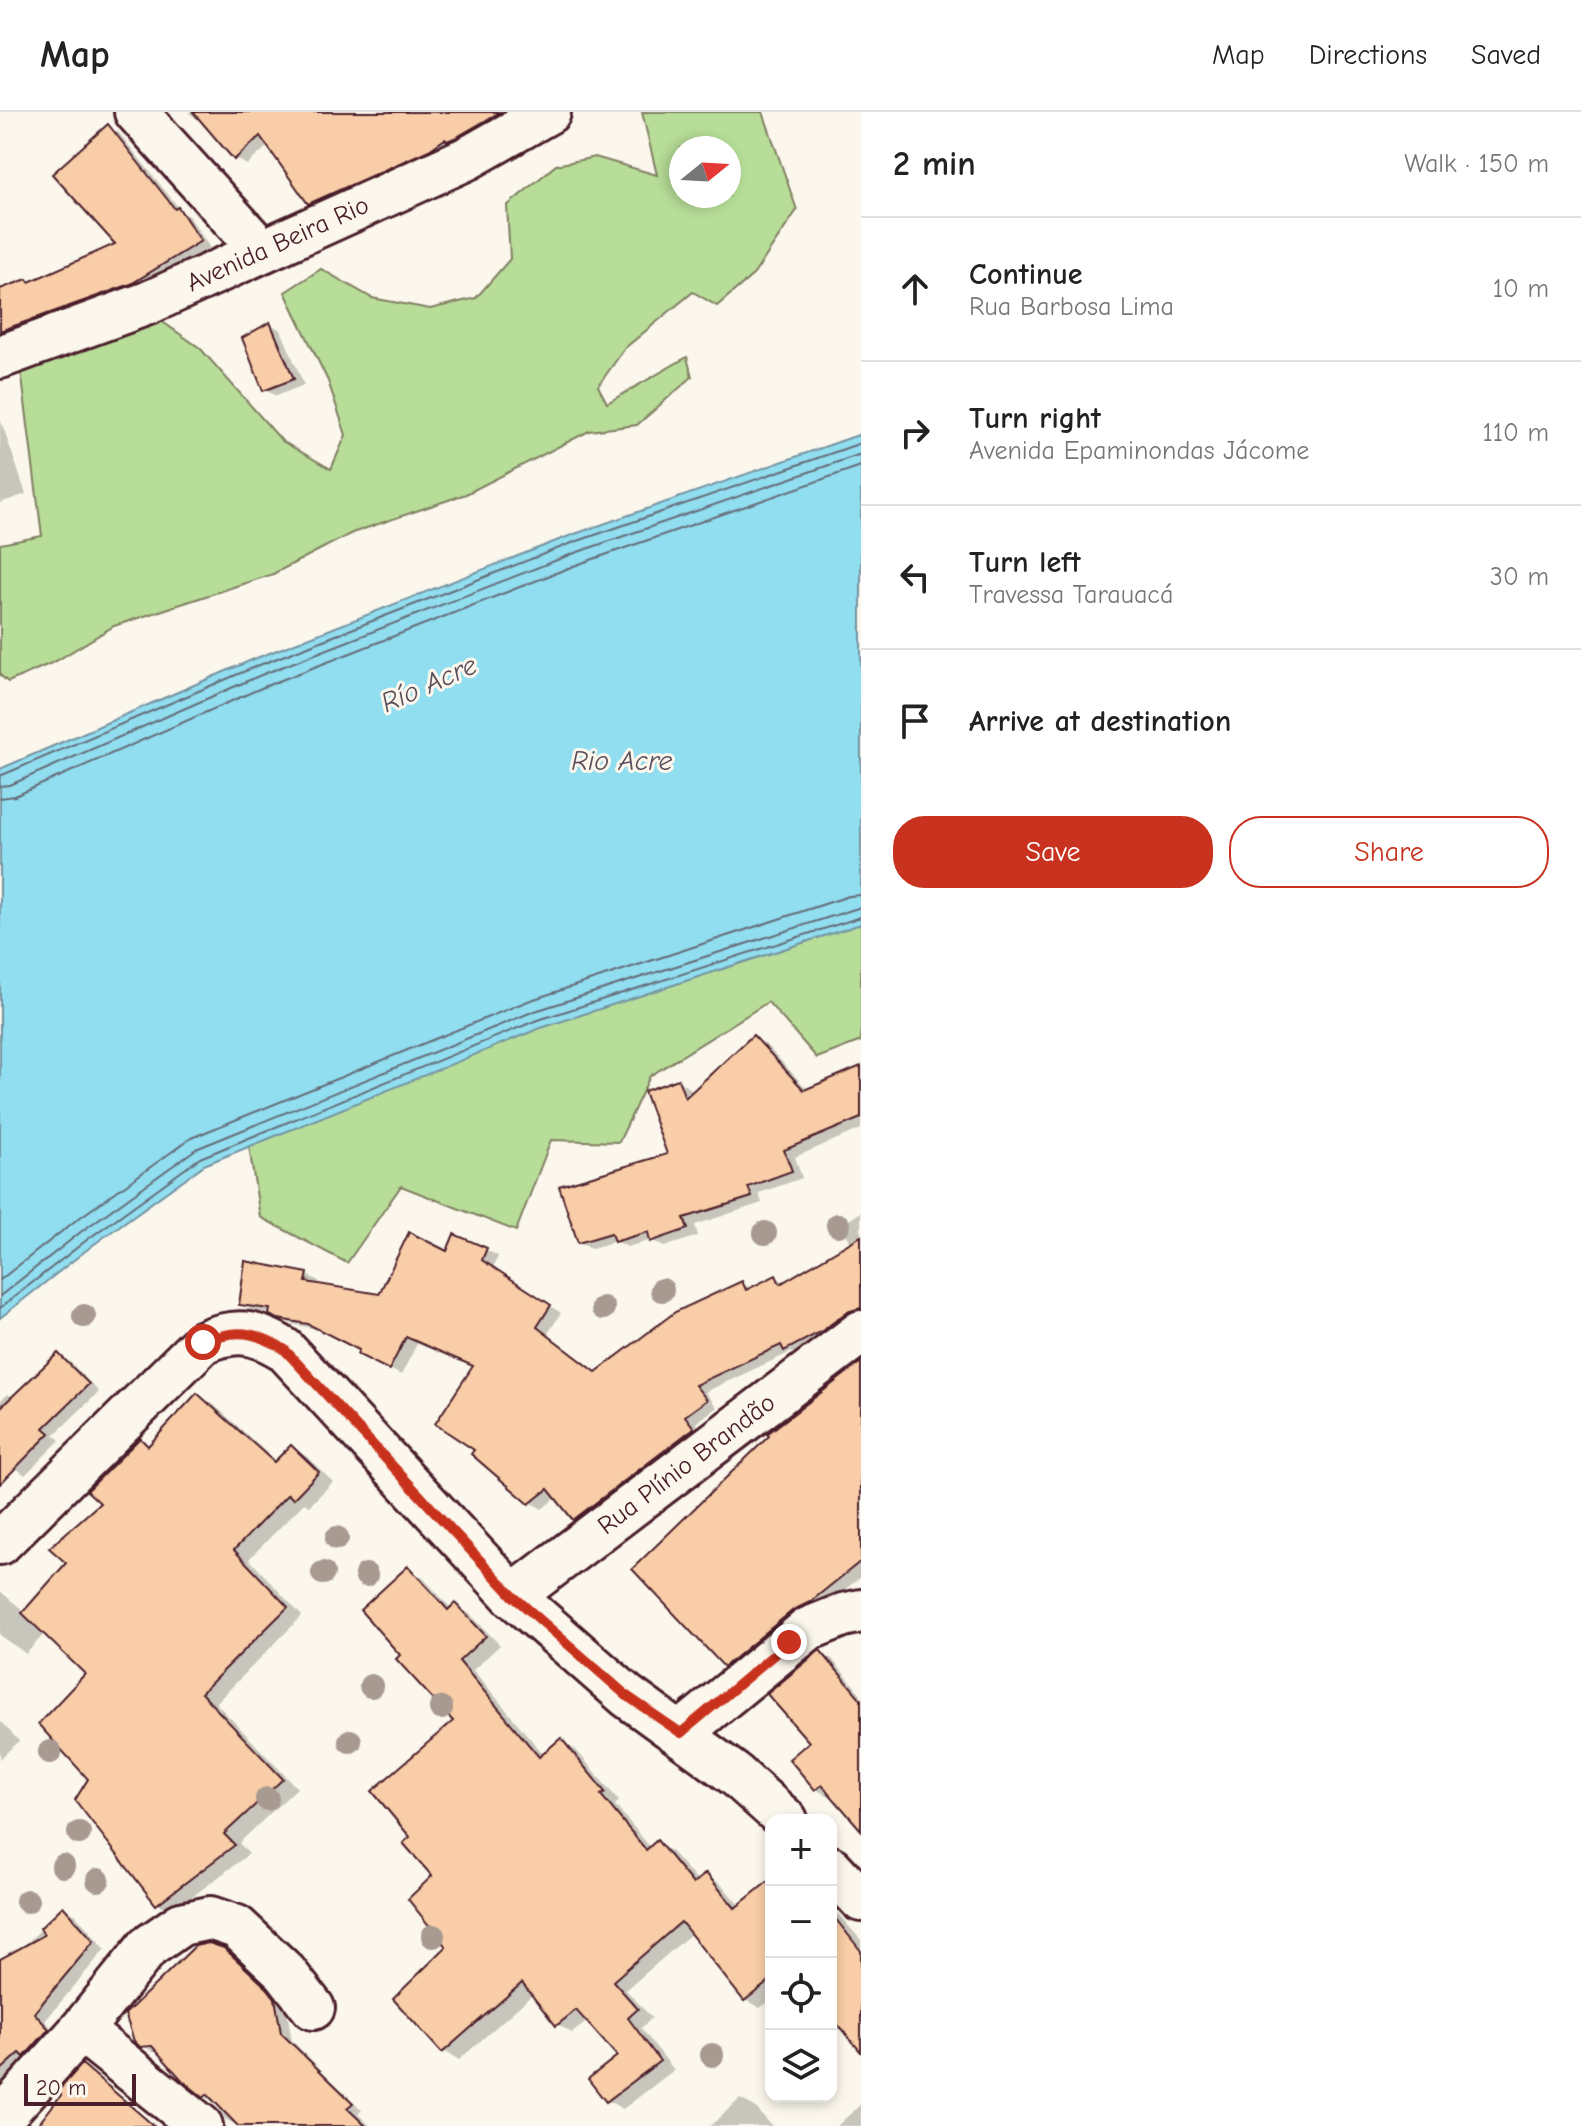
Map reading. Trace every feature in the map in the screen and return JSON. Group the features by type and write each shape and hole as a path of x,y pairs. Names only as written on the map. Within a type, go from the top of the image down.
{"street":[{"path":"136,112 262,251"},
{"name":"Avenida Beira Rio","path":"0,357 148,303 468,158 549,112"},
{"name":"Rua Plínio Brandão","path":"513,1596 861,1332"},
{"path":"0,1543 203,1342 223,1334 246,1333 266,1338 284,1349 513,1596 627,1696 737,1776 779,1814"},
{"path":"681,1733 808,1629 861,1611"},
{"path":"837,1874 861,1900"},
{"path":"0,2119 81,2030 148,1947 181,1924 210,1918 237,1927 285,1972 313,2008"},
{"path":"81,2030 201,2126"}],"green space":[{"path":"642,112 763,112 797,210 754,274 717,306 693,292 625,348 598,386 607,403 687,357 692,377 637,425 589,431 466,494 352,533 273,574 114,626 56,661 8,682 0,675 0,544 42,536 21,370 151,314 200,348 282,441 331,469 346,435 328,381 285,292 321,269 372,298 430,309 476,298 510,259 507,206 556,165 595,157 657,175"},
{"path":"861,869 861,1041 817,1058 768,1002 650,1076 619,1142 551,1140 516,1231 401,1186 347,1263 260,1217 240,1089"}],"water":[{"name":"Rio Acre","path":"861,434 861,924 538,1029 204,1165 93,1245 0,1318 0,769 254,659 569,536"}],"building":[{"path":"193,112 500,112 457,137 445,139 429,150 308,204 260,136 234,160"},
{"path":"108,124 175,209 178,207 201,241 131,284 0,331 0,289 27,279 29,282 115,244 52,174"},
{"path":"270,322 294,379 263,391 242,338"},
{"path":"753,1035 804,1090 861,1066 861,1118 784,1150 792,1171 748,1187 752,1197 684,1218 688,1229 650,1242 648,1232 614,1242 611,1233 578,1243 559,1186 667,1154 644,1091 678,1079 685,1098"},
{"path":"409,1232 447,1251 454,1234 487,1248 482,1260 551,1305 537,1327 596,1372 675,1312 742,1281 746,1290 776,1275 780,1284 861,1236 861,1308 847,1312 822,1331 784,1351 781,1345 695,1385 707,1400 685,1416 694,1428 573,1520 548,1489 529,1504 471,1454 474,1450 435,1424 473,1366 406,1337 389,1370 357,1354 359,1350 308,1324 278,1319 269,1315 270,1309 239,1305 245,1261 308,1273 306,1282 379,1294"},
{"path":"58,1353 89,1384 44,1428 50,1433 0,1484 0,1408"},
{"path":"861,1362 861,1561 810,1602 793,1610 724,1667 632,1569 769,1436 767,1434"},
{"path":"197,1393 274,1462 291,1445 319,1472 293,1499 288,1494 234,1550 288,1607 201,1693 283,1779 224,1834 235,1845 156,1905 75,1800 88,1779 38,1724 85,1674 22,1613 66,1563 49,1548 100,1503 87,1491 140,1438 148,1446"},
{"path":"408,1566 448,1610 455,1603 486,1636 459,1661 539,1757 561,1738 605,1792 601,1795 646,1850 657,1840 693,1884 706,1873 735,1908 765,1884 765,1985 744,2001 681,1922 613,1981 638,2009 628,2018 660,2061 606,2102 588,2079 617,2056 576,2010 556,2026 522,1983 442,2053 393,1999 446,1947 408,1899 432,1876 403,1843 410,1837 372,1791 453,1721 396,1659 400,1655 360,1610"},
{"path":"820,1650 861,1699 861,1830 822,1785 815,1790 789,1759 809,1742 767,1694"},
{"path":"63,1906 94,1941 34,2013 49,2029 24,2057 20,2053 0,2071 0,1959 44,1935 40,1928"},
{"path":"837,1921 861,1951 861,2052 837,2024"},
{"path":"209,1943 224,1948 267,1988 275,1998 281,2033 353,2103 347,2108 366,2126 238,2126 207,2094 204,2098 183,2081 152,2046 140,2047 134,2041 125,2014 195,1946"},
{"path":"82,2064 154,2126 37,2126 61,2095 58,2091"}],"route":[{"path":"203,1342 223,1334 246,1333 266,1338 284,1349 513,1596 627,1696 681,1733 789,1642"}],"water label":[{"name":"Río Acre","path":"429,684"}]}
